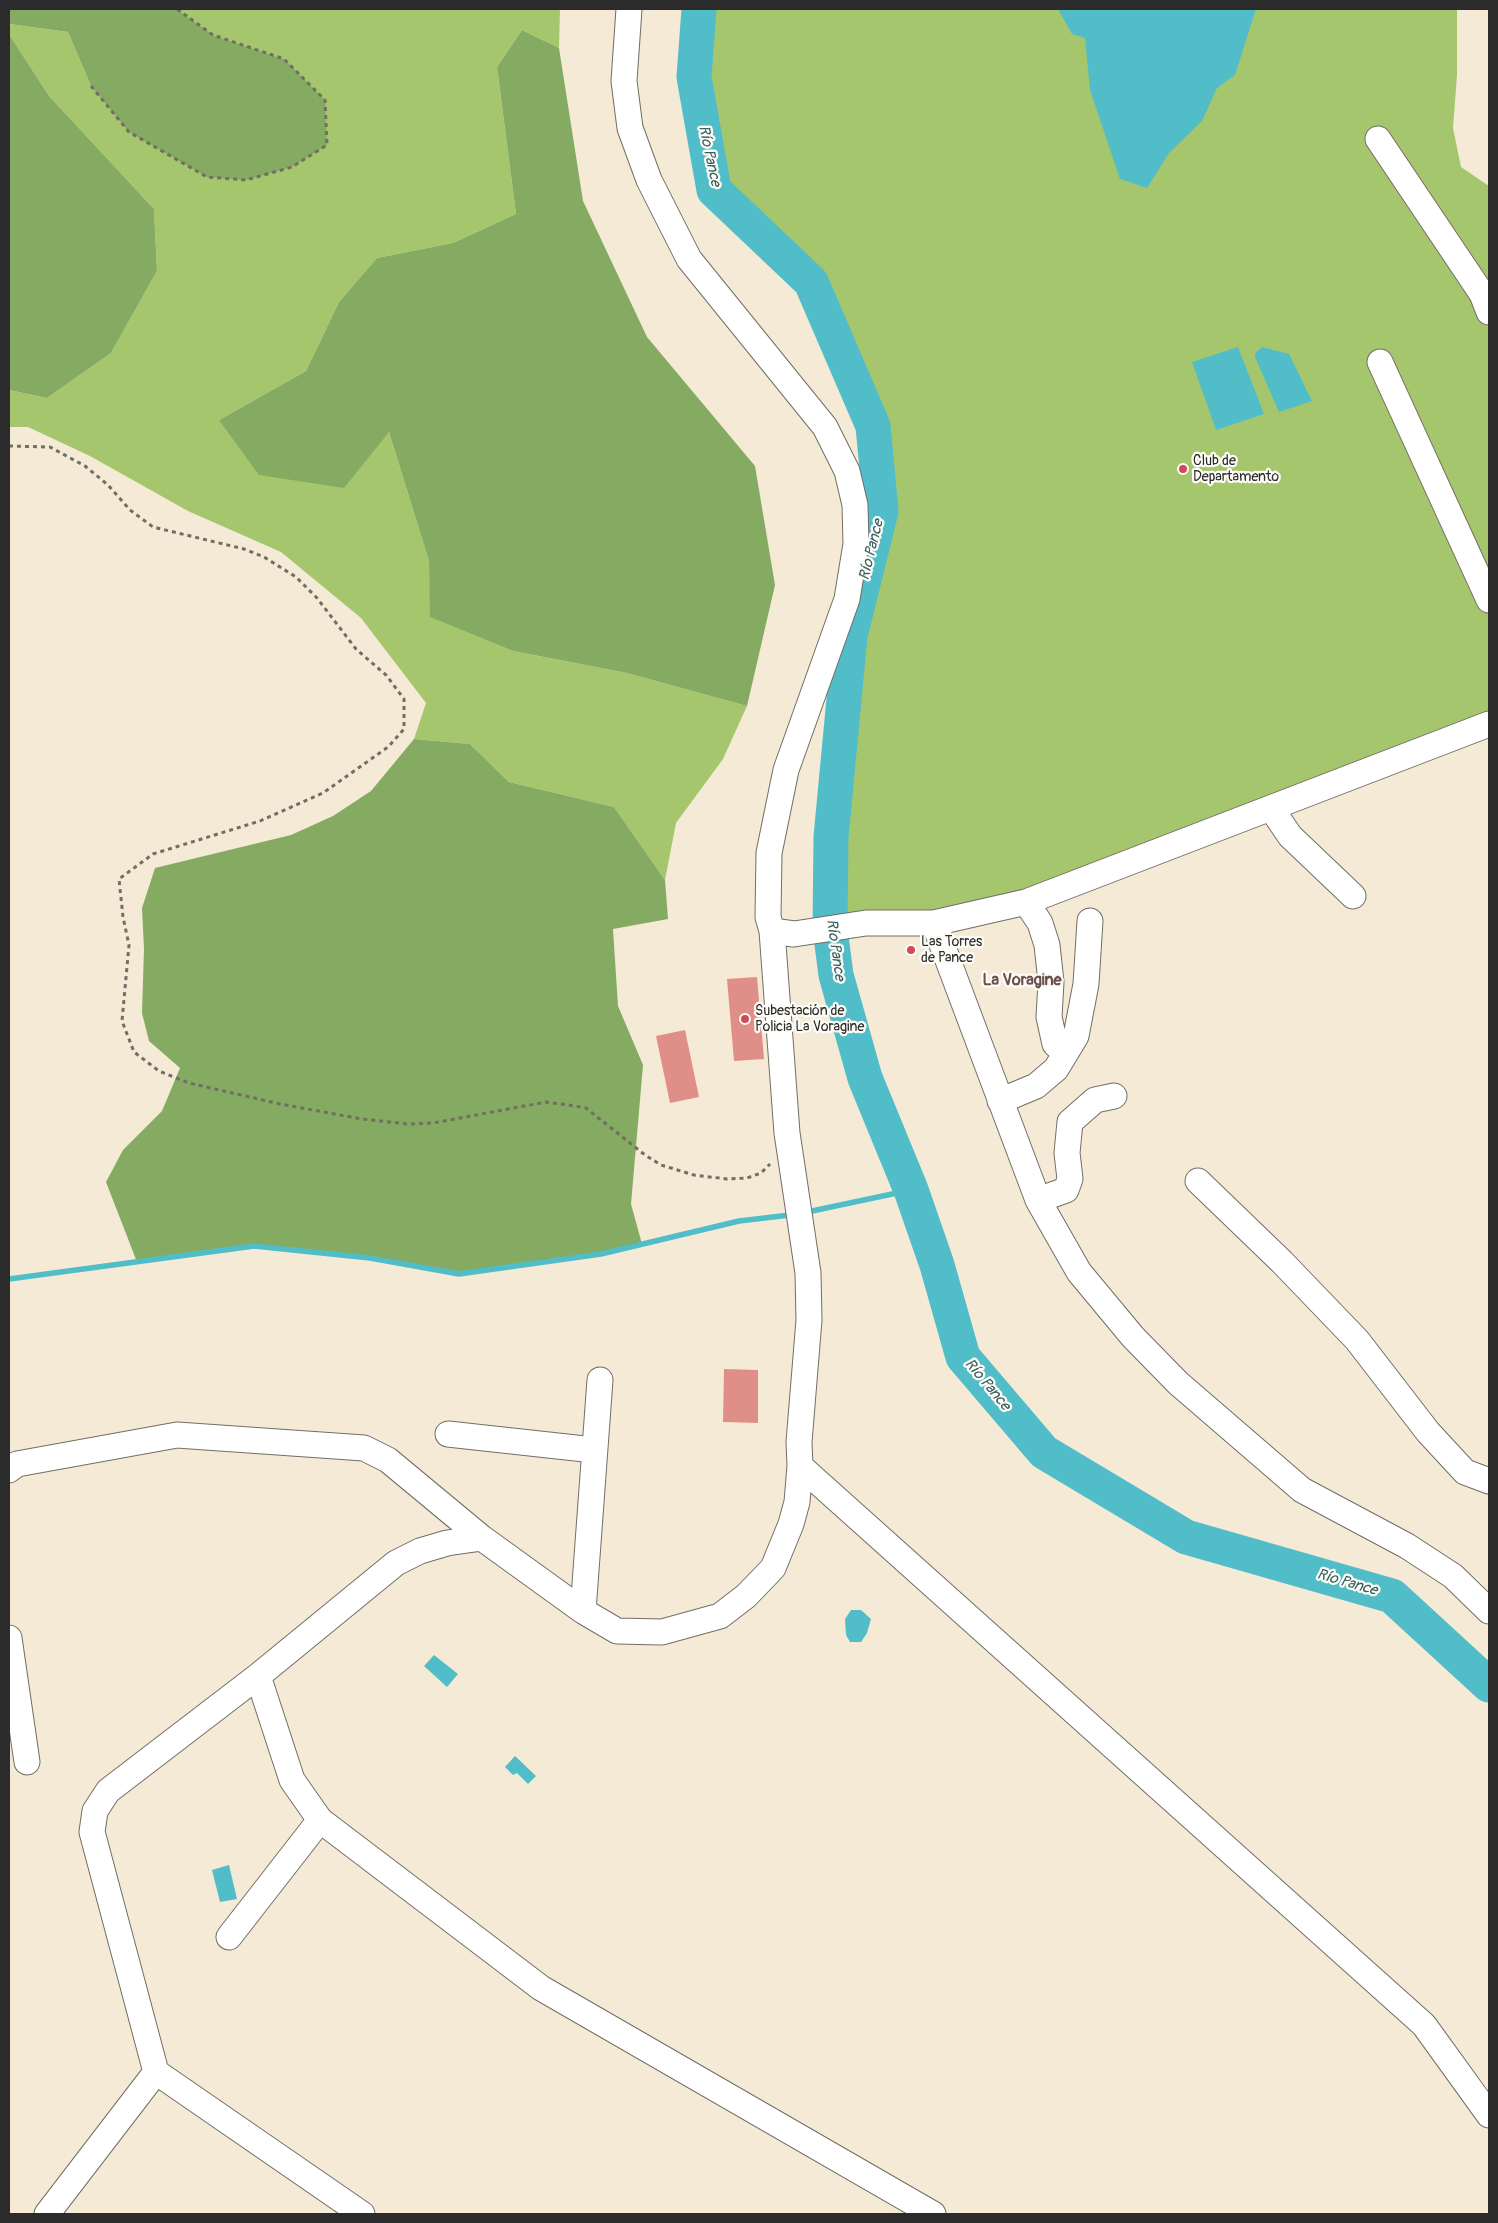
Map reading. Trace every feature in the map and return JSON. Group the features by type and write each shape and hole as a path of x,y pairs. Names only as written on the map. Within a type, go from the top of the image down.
{"street":[{"path":"9,1470 17,1464 177,1435 364,1448 388,1460 482,1538 583,1611 617,1631 662,1632 720,1616 746,1596 773,1568 798,1502 799,1442 809,1320 808,1273 787,1133 783,933 768,917 769,853 786,770 847,599 856,544 855,506 847,471 825,427 689,259 649,180 630,128 624,82 629,9"},
{"path":"1378,139 1482,294 1489,312"},
{"path":"1380,362 1489,600"},
{"path":"783,933 866,922 934,923 1026,902 1271,808 1487,722"},
{"path":"1271,808 1290,836 1352,896"},
{"path":"1026,902 1040,923 1047,945 1051,982 1049,1017 1055,1044 1066,1054"},
{"path":"1000,1101 1036,1086 1056,1070 1076,1036 1086,984 1090,921"},
{"path":"934,923 1038,1200 1078,1272 1133,1337 1178,1383 1302,1490 1407,1546 1453,1576 1489,1611"},
{"path":"1038,1200 1066,1190 1070,1179 1067,1153 1070,1122 1095,1100 1114,1096"},
{"path":"1198,1181 1282,1262 1357,1340 1428,1432 1465,1472 1489,1481"},
{"path":"583,1611 600,1380"},
{"path":"448,1434 594,1450"},
{"path":"800,1466 1424,2025 1489,2116"},
{"path":"362,2214 156,2072 92,1832 95,1811 108,1791 258,1676 396,1563 420,1551 482,1538"},
{"path":"9,1638 27,1762"},
{"path":"258,1676 292,1780 320,1820 541,1988 933,2214"},
{"path":"229,1937 320,1820"},
{"path":"47,2214 156,2072"}],"path":[{"path":"91,86 129,132 207,177 246,180 292,167 327,145 325,100 284,59 213,35 177,9"},
{"path":"9,446 50,447 85,466 130,510 154,527 244,549 264,557 296,577 317,598 356,649 386,675 404,699 404,730 388,747 323,792 260,821 153,854 119,879 123,917 130,945 122,1021 134,1052 159,1071 189,1083 280,1104 362,1119 408,1124 433,1123 546,1102 569,1104 586,1108 645,1156 661,1165 694,1175 727,1180 747,1178 760,1173 770,1165"}],"green space":[{"path":"9,9 177,9 213,35 284,59 325,100 327,145 292,167 246,180 207,177 129,132 91,86 68,32 9,24"},
{"path":"177,9 560,9 559,48 522,30 497,67 516,214 453,243 377,258 339,302 306,371 219,420 389,432 429,561 431,617 513,651 627,673 747,706 723,759 676,823 665,880 614,807 509,782 470,744 414,739 426,703 361,618 281,552 188,511 90,456 28,427 9,427 9,390 47,398 111,353 157,271 154,209 49,96 9,34 9,24 68,32 91,86 284,59 213,35"},
{"name":"Club de Departamento","path":"699,9 1457,9 1457,75 1453,128 1461,167 1489,186 1489,724 1026,902 830,929 831,837 850,636 881,511 873,427 811,282 714,190 694,77"},
{"path":"522,30 559,48 583,201 647,337 755,466 775,585 747,706 627,673 513,651 430,617 429,561 389,432 344,488 259,475 219,420 306,371 339,302 377,258 453,243 516,214 497,67"},
{"path":"9,34 49,96 154,209 157,271 111,353 47,398 9,390"},
{"path":"414,739 470,744 509,782 614,807 665,880 668,919 613,929 618,1006 643,1065 631,1204 642,1244 601,1254 459,1274 370,1258 254,1246 137,1262 106,1182 123,1150 162,1111 180,1068 149,1041 142,1013 144,949 142,908 155,868 291,835 333,816 371,791"}],"water":[{"path":"1058,9 1256,9 1235,75 1217,88 1202,121 1169,153 1147,188 1120,179 1090,90 1085,38 1072,34"},
{"path":"1238,347 1264,414 1216,430 1192,362"},
{"path":"1262,347 1289,354 1312,401 1279,412 1255,357 1255,353"},
{"path":"851,1610 861,1610 871,1619 867,1633 861,1642 850,1642 846,1635 845,1619"},
{"path":"434,1655 458,1674 447,1687 424,1666"},
{"path":"515,1756 536,1776 528,1784 517,1773 513,1775 505,1767"},
{"path":"229,1865 237,1899 220,1902 212,1870"}],"building":[{"name":"Subestación de Policia La Voragine","path":"757,977 764,1059 734,1061 727,979"},
{"path":"685,1030 699,1097 670,1103 656,1036"},
{"path":"724,1369 758,1370 758,1423 723,1422"}],"waterway":[{"name":"Río Pance","path":"699,9 694,77 714,190 811,282 873,426 881,511 850,636 831,837 830,929 836,975 865,1078 911,1190 937,1265 963,1357 1044,1452 1186,1537 1392,1596 1489,1685"},
{"path":"812,1211 911,1190"},
{"path":"9,1279 254,1246 370,1258 459,1274 601,1254 739,1221 790,1215"}],"place":[{"name":"Club de Departamento","path":"1183,469"},
{"name":"Las Torres de Pance","path":"911,950"},
{"name":"Subestación de Policia La Voragine","path":"745,1019"}],"district":[{"name":"La Voragine","path":"1022,981"}]}
